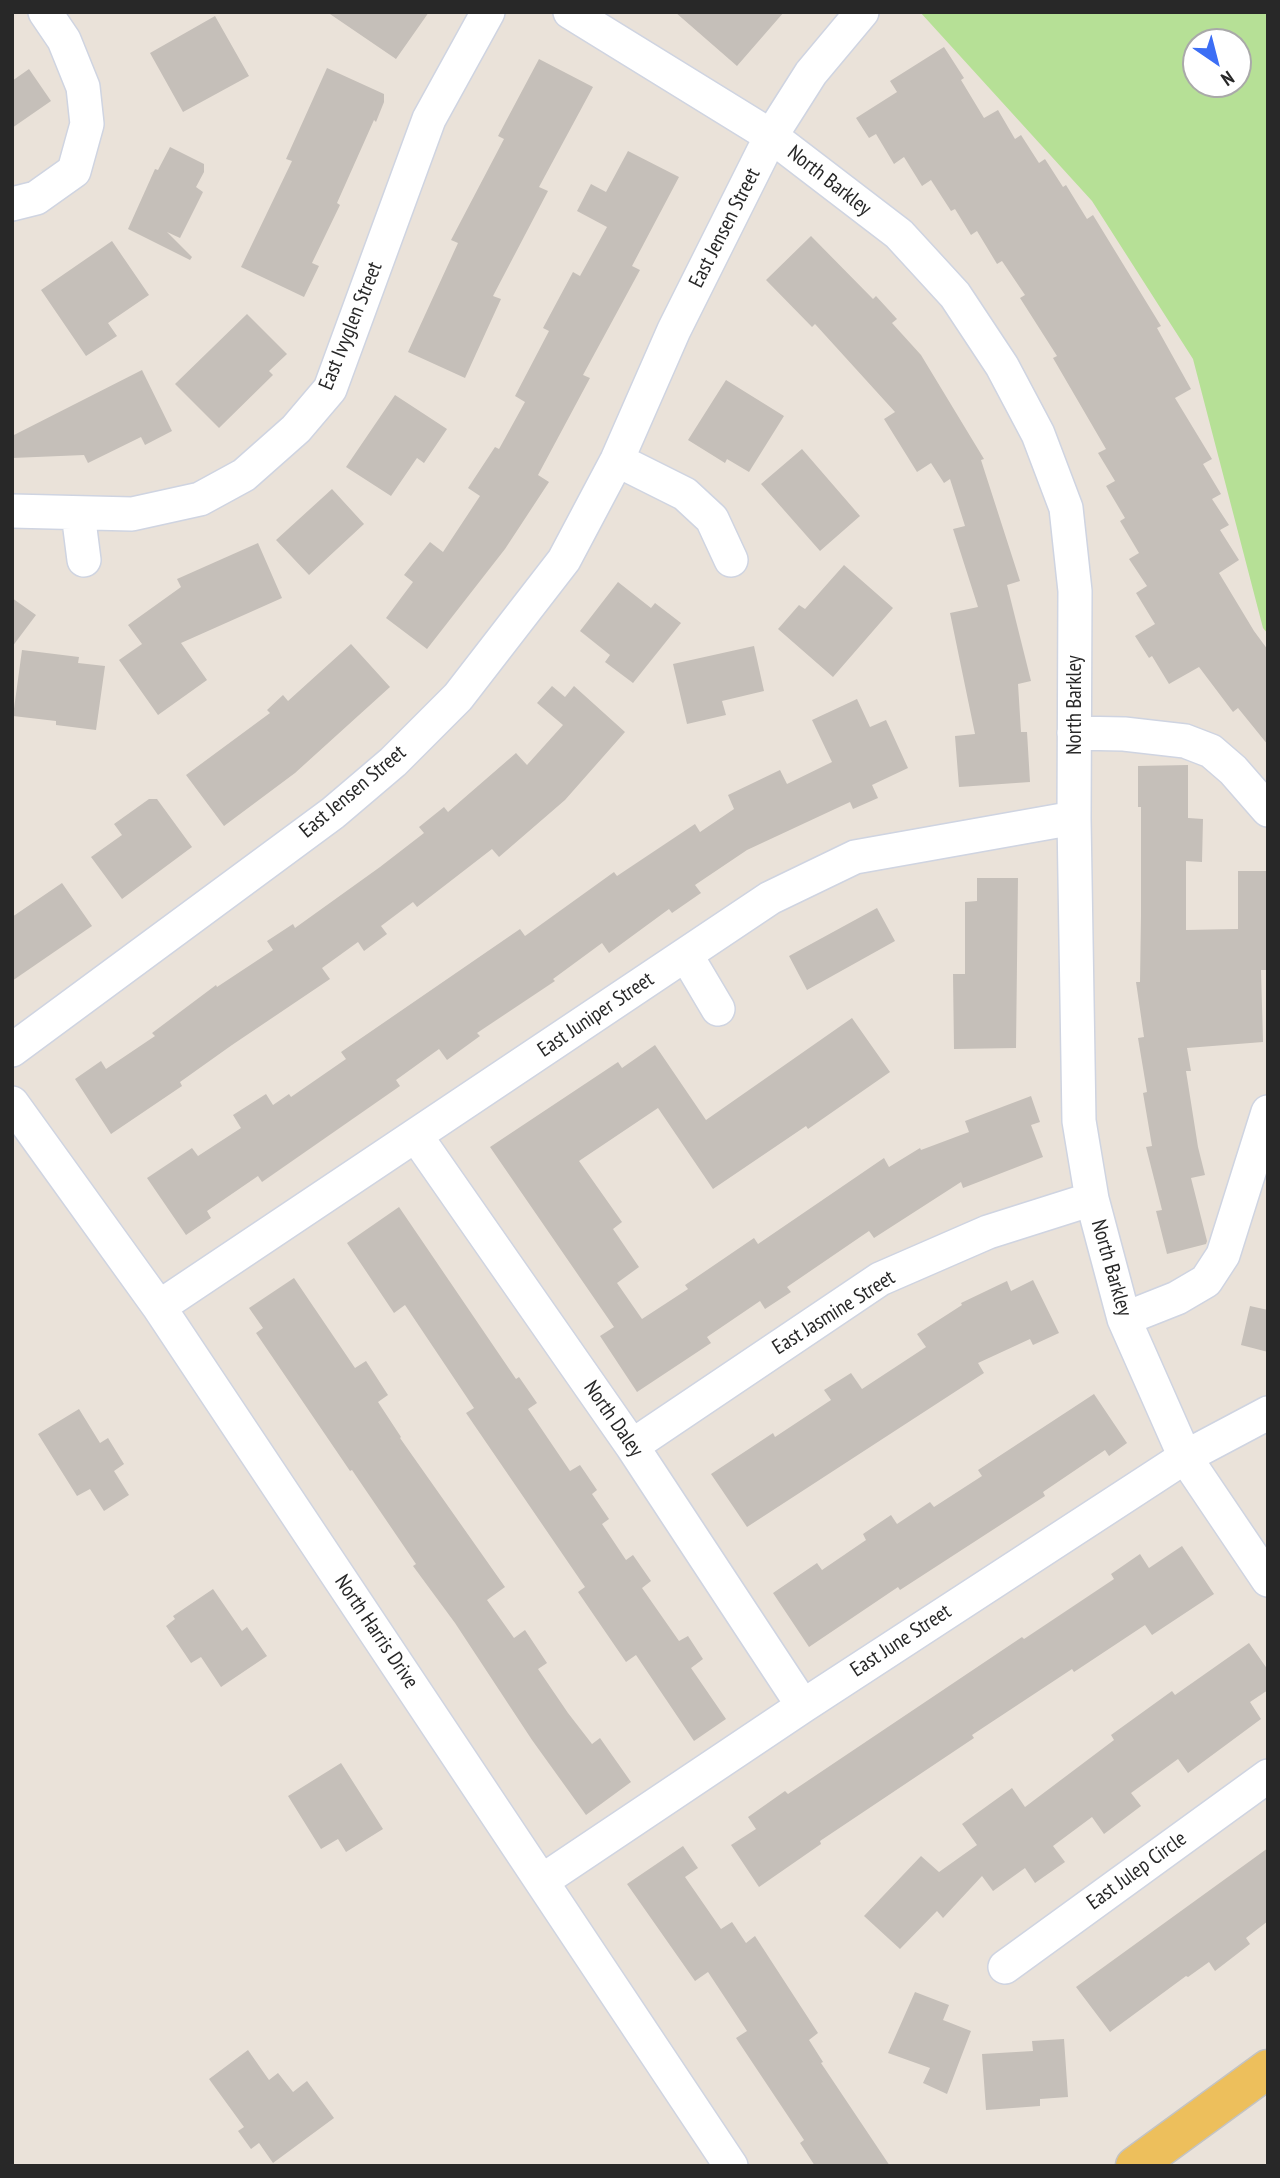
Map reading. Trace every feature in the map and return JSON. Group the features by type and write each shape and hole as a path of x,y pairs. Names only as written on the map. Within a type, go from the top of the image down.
{"main road":[{"path":"1135,2166 1268,2069"}],"street":[{"path":"12,204 36,198 74,171 87,124 83,87 64,40 46,12"},
{"name":"East Ivyglen Street","path":"12,512 132,513 200,499 244,475 296,429 330,389 429,119 488,12"},
{"name":"North Barkley","path":"570,12 771,136 898,234 955,295 1002,366 1038,434 1066,508 1075,591 1074,818 1079,1121 1092,1199 1124,1319 1185,1457 1268,1580"},
{"name":"East Jensen Street","path":"12,1051 332,813 393,762 458,697 565,560 617,460 674,330 771,136 811,73 862,12"},
{"path":"617,460 685,494 712,519 731,560"},
{"path":"78,513 84,560"},
{"path":"1074,733 1124,734 1185,741 1211,751 1233,770 1268,810"},
{"name":"East Juniper Street","path":"159,1307 770,898 855,857 1074,818"},
{"path":"686,955 718,1009"},
{"name":"North Harris Drive","path":"12,1103 159,1307 731,2166"},
{"path":"1124,1319 1177,1298 1206,1281 1223,1255 1268,1112"},
{"name":"North Daley","path":"416,1136 632,1446 803,1706"},
{"name":"East Jasmine Street","path":"632,1446 880,1279 988,1232 1092,1199"},
{"name":"East June Street","path":"542,1881 803,1706 1185,1457 1268,1413"},
{"name":"East Julep Circle","path":"1005,1967 1268,1776"}],"green space":[{"path":"920,12 1268,12 1268,634 1263,628 1193,359 1092,201"}],"building":[{"path":"327,12 429,12 396,59"},
{"path":"675,12 784,12 737,66"},
{"path":"215,16 249,76 183,112 150,53"},
{"path":"944,47 964,78 961,80 984,118 998,110 1015,139 1021,135 1039,163 1045,159 1063,187 1066,185 1087,219 1093,215 1161,326 1157,328 1191,389 1175,398 1212,459 1203,464 1221,494 1212,499 1229,525 1220,530 1239,560 1219,573 1268,650 1268,745 1238,708 1233,712 1199,667 1169,684 1152,656 1149,658 1135,636 1155,624 1136,593 1147,586 1129,559 1139,553 1120,521 1125,518 1106,486 1115,481 1098,453 1106,449 1053,358 1057,356 1020,298 1025,295 1002,261 997,264 977,231 971,235 955,209 951,211 931,180 922,186 904,157 894,164 876,134 869,138 856,118 897,92 890,81"},
{"path":"539,59 593,87 539,187 548,191 493,296 501,299 465,378 408,352 458,243 451,240 504,139 498,136"},
{"path":"327,68 384,94 384,102 312,263 319,266 304,297 241,267 292,161 286,159"},
{"path":"29,69 51,101 12,128 12,81"},
{"path":"170,147 204,164 204,172 196,187 203,192 180,238 167,232 192,257 190,260 128,229 155,169 158,170"},
{"path":"628,151 679,177 632,266 640,270 583,375 590,378 538,475 549,482 505,549 427,649 386,618 413,582 404,575 430,542 443,552 480,496 468,488 495,447 499,449 525,402 515,396 549,331 543,328 573,272 580,276 607,227 577,211 591,184 606,192"},
{"path":"811,236 873,299 876,296 897,319 892,323 921,355 984,459 981,460 1020,581 1007,585 1031,681 1018,684 1021,732 1027,732 1030,782 959,787 955,736 975,734 950,613 978,607 953,529 965,526 950,479 944,483 931,463 917,472 884,419 895,412 815,324 812,327 766,280"},
{"path":"112,241 149,295 108,323 117,336 86,356 41,290"},
{"path":"247,314 287,354 269,371 273,375 219,428 175,384"},
{"path":"142,370 172,431 145,445 141,437 88,463 84,455 12,458 12,436"},
{"path":"726,380 784,416 749,472 727,459 725,463 688,440"},
{"path":"395,395 447,429 424,463 417,458 391,496 346,467"},
{"path":"802,449 860,516 820,551 761,484"},
{"path":"332,489 364,524 309,575 276,540"},
{"path":"258,543 282,598 181,643 207,680 158,715 119,660 142,644 128,625 181,587 177,579"},
{"path":"844,565 893,608 833,677 778,629 799,605 805,609"},
{"path":"618,582 651,608 655,603 681,623 633,683 605,662 610,655 580,631"},
{"path":"12,598 36,615 12,647"},
{"path":"351,644 390,687 295,773 224,826 186,775 270,713 267,710 283,695 288,701"},
{"path":"754,646 764,691 722,701 726,715 687,724 673,664"},
{"path":"22,650 79,657 78,663 105,666 96,730 56,725 56,721 13,716"},
{"path":"552,686 565,697 574,686 625,732 565,800 499,857 492,849 417,907 413,902 381,926 387,934 364,951 358,942 322,968 330,979 232,1045 180,1082 182,1086 111,1134 75,1079 101,1061 106,1069 155,1036 152,1033 216,985 217,987 273,950 267,941 293,924 295,928 380,867 424,833 419,827 444,807 448,812 516,753 527,765 563,725 537,703"},
{"path":"857,699 870,727 886,720 908,768 872,785 878,798 853,809 850,802 747,850 695,885 701,893 672,913 669,909 609,953 602,943 553,979 555,981 477,1033 480,1036 447,1060 439,1049 396,1080 400,1086 262,1182 258,1176 207,1211 211,1218 186,1235 147,1178 192,1148 198,1156 241,1128 233,1115 266,1094 273,1105 289,1094 291,1097 346,1059 341,1052 520,929 525,936 614,872 617,876 695,824 700,832 734,809 728,795 780,770 787,784 832,762 812,720"},
{"path":"1188,765 1188,818 1203,819 1202,862 1186,861 1186,930 1238,929 1238,871 1268,871 1268,970 1261,970 1263,1042 1187,1048 1191,1071 1186,1071 1205,1175 1191,1178 1207,1241 1206,1244 1167,1254 1156,1211 1162,1210 1146,1147 1152,1146 1143,1093 1147,1092 1138,1038 1144,1037 1136,982 1140,982 1141,916 1141,807 1138,807 1138,766"},
{"path":"149,799 157,799 192,847 122,899 91,857 122,835 114,824"},
{"path":"977,878 1018,878 1016,1048 954,1049 953,974 965,974 965,902 977,901"},
{"path":"62,883 92,926 12,981 12,917"},
{"path":"877,908 895,941 807,990 789,956"},
{"path":"852,1018 890,1072 808,1129 806,1126 713,1189 658,1108 579,1161 622,1222 613,1229 639,1267 617,1283 642,1319 688,1289 685,1285 754,1238 758,1244 884,1158 889,1167 920,1148 921,1150 969,1132 965,1121 1031,1096 1040,1122 1031,1125 1043,1157 963,1188 961,1182 874,1238 869,1231 787,1287 791,1292 765,1309 760,1301 707,1337 711,1343 637,1392 600,1336 614,1327 490,1147 618,1062 622,1068 655,1045 706,1120"},
{"path":"399,1207 516,1379 519,1377 537,1403 528,1409 570,1471 580,1465 597,1490 592,1494 609,1519 602,1524 626,1560 633,1555 651,1581 642,1588 679,1641 688,1636 703,1659 691,1668 726,1719 694,1741 636,1655 626,1662 578,1592 585,1587 466,1413 474,1408 405,1305 394,1313 347,1243"},
{"path":"294,1278 355,1368 366,1361 388,1395 378,1402 400,1438 505,1587 487,1600 514,1638 525,1630 547,1663 538,1669 568,1713 592,1744 600,1738 631,1782 586,1815 532,1740 455,1623 413,1566 416,1564 256,1333 263,1328 249,1308"},
{"path":"1033,1280 1059,1333 1033,1345 1030,1339 978,1363 984,1373 747,1527 711,1474 773,1433 775,1437 831,1400 824,1390 851,1373 862,1389 926,1347 917,1334 962,1305 961,1303 1007,1281 1011,1291"},
{"path":"1250,1306 1268,1310 1268,1352 1241,1345"},
{"path":"1094,1394 1127,1443 1109,1456 1105,1450 1043,1492 1045,1496 900,1590 898,1587 809,1647 773,1593 817,1563 822,1570 866,1540 863,1534 891,1515 897,1524 930,1502 934,1507 982,1476 978,1470"},
{"path":"79,1409 100,1443 108,1438 124,1464 114,1471 129,1495 104,1511 90,1489 77,1496 38,1434"},
{"path":"1182,1546 1214,1594 1152,1635 1145,1625 1074,1672 1072,1669 972,1735 974,1738 820,1841 821,1844 759,1887 731,1845 756,1829 748,1817 785,1791 788,1794 1022,1637 1024,1639 1114,1579 1111,1574 1140,1554 1149,1568"},
{"path":"213,1589 242,1631 247,1627 267,1656 221,1687 201,1657 191,1663 166,1626 175,1619 173,1616"},
{"path":"1249,1643 1268,1670 1268,1690 1250,1702 1261,1719 1188,1773 1178,1759 1131,1793 1141,1806 1104,1834 1092,1817 1053,1846 1065,1862 1035,1883 1025,1868 993,1891 982,1876 943,1918 937,1911 900,1949 864,1916 921,1856 939,1872 977,1845 962,1824 1012,1788 1025,1807 1114,1740 1111,1735 1172,1691 1175,1695"},
{"path":"341,1763 383,1829 346,1852 338,1839 321,1849 288,1796"},
{"path":"683,1846 698,1868 685,1877 721,1929 732,1922 746,1943 755,1936 818,2033 809,2040 823,2062 821,2063 890,2166 815,2166 800,2143 804,2140 736,2038 747,2031 708,1972 695,1981 627,1884"},
{"path":"1268,1848 1268,1921 1246,1938 1250,1944 1215,1971 1209,1962 1186,1976 1110,2032 1076,1987"},
{"path":"915,1992 949,2005 943,2020 971,2031 947,2094 923,2083 930,2068 888,2053"},
{"path":"1064,2039 1068,2097 1040,2099 1040,2106 986,2110 982,2054 1033,2051 1032,2041"},
{"path":"248,2050 269,2080 278,2073 293,2092 307,2081 334,2118 273,2163 259,2143 251,2149 238,2131 244,2127 209,2079"}]}
